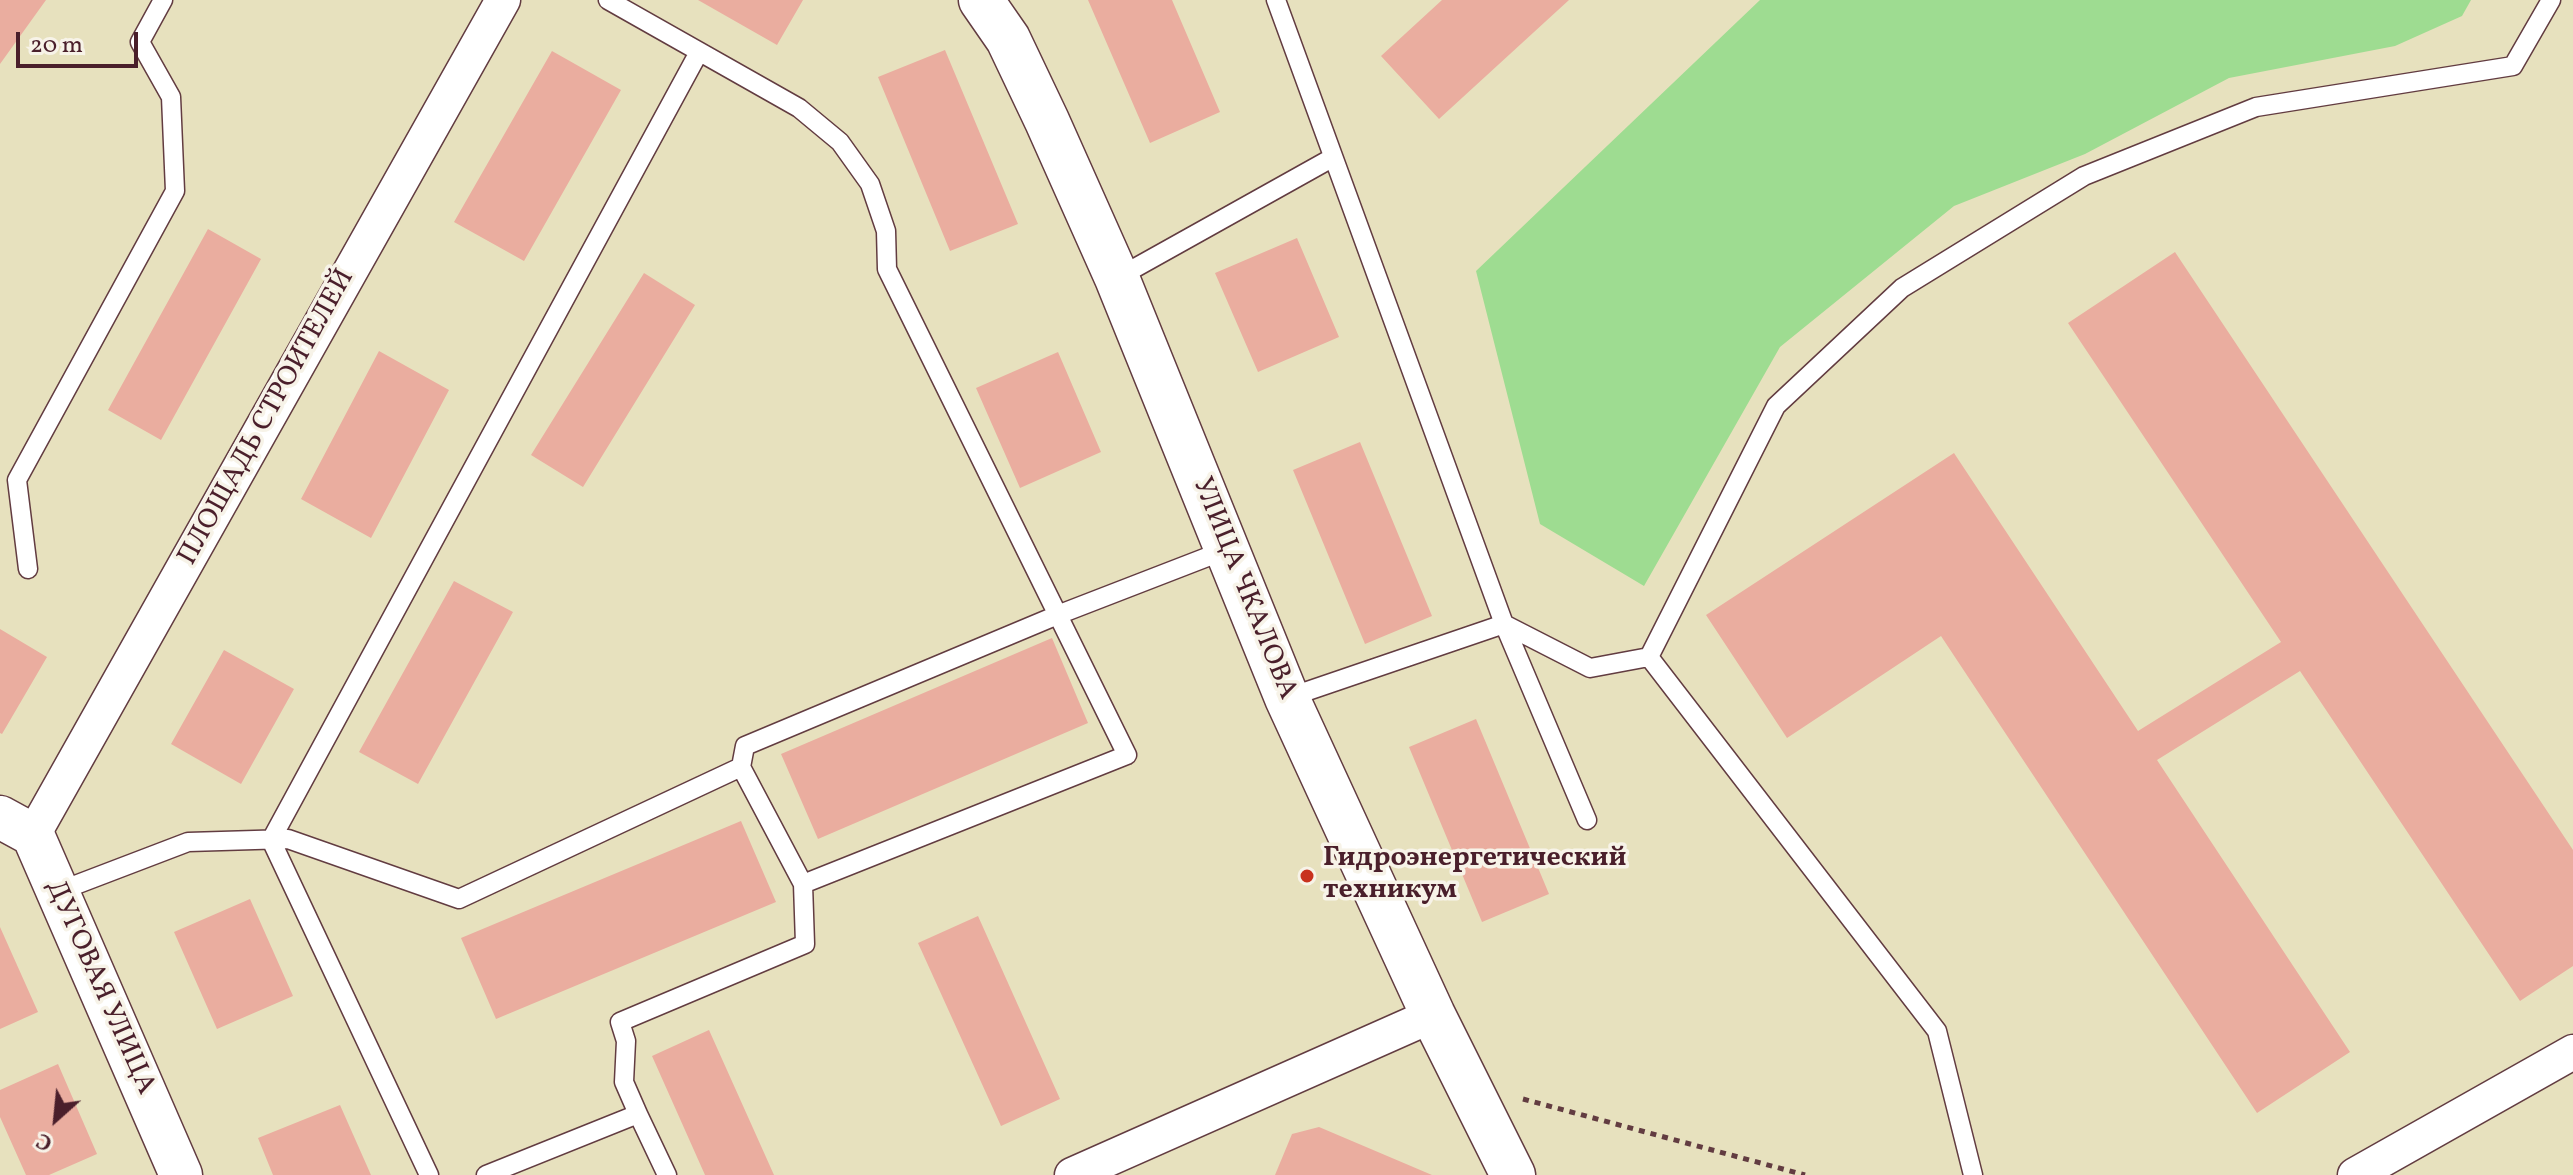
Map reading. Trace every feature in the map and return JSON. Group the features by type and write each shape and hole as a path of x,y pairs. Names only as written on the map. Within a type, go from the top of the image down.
{"main road":[{"name":"УЛИЦА ЧКАЛОВА","path":"981,0 1008,39 1117,278 1287,698 1433,1015 1513,1175"}],"street":[{"name":"ПЛОЩАДЬ СТРОИТЕЛЕЙ","path":"17,826 503,0"},
{"name":"ДУГОВАЯ УЛИЦА","path":"17,826 57,892 181,1175"},
{"path":"1072,1175 1433,1015"},
{"path":"2355,1175 2573,1052"}],"lane":[{"path":"28,569 9,479 175,191 171,97 140,42 163,0"},
{"path":"608,0 799,108 840,142 870,184 886,231 887,269 1127,755 803,884"},
{"path":"1276,0 1504,624 1587,820"},
{"path":"1649,657 1776,406 1902,288 2084,176 2256,107 2513,66 2551,0"},
{"path":"271,840 699,52"},
{"path":"1117,278 1332,158"},
{"path":"667,1175 624,1082 626,1041 620,1022 805,944 803,884 741,767 745,746 1060,614 1228,549"},
{"path":"1287,698 1504,624 1590,668 1649,657"},
{"path":"1649,657 1937,1031 1973,1175"},
{"path":"57,892 188,842 288,839 459,899 741,767"},
{"path":"271,840 429,1175"},
{"path":"486,1175 638,1114"}],"path":[{"path":"1479,1107 1518,1098 1805,1175"}],"green space":[{"path":"1760,0 2471,0 2462,16 2395,46 2229,78 2085,154 1954,206 1780,347 1644,586 1540,524 1476,271"}],"building":[{"path":"0,0 46,0 0,64"},
{"path":"698,0 803,0 777,45"},
{"path":"1088,0 1172,0 1220,112 1150,143"},
{"path":"1442,0 1569,0 1439,119 1381,56"},
{"path":"945,50 1018,224 950,251 878,77"},
{"path":"552,51 621,90 524,261 454,222"},
{"path":"208,229 261,259 161,440 108,410"},
{"path":"1297,238 1339,337 1258,372 1215,273"},
{"path":"2175,252 2573,850 2573,966 2520,1001 2300,671 2157,760 2350,1052 2257,1113 1941,636 1787,738 1706,615 1954,453 2138,731 2281,642 2068,323"},
{"path":"644,273 695,305 583,487 531,455"},
{"path":"379,351 449,390 371,538 301,499"},
{"path":"1058,352 1101,452 1020,488 976,388"},
{"path":"1360,442 1432,616 1365,644 1293,470"},
{"path":"454,581 513,612 418,784 359,752"},
{"path":"0,629 47,657 2,734 0,733"},
{"path":"1052,638 1088,723 818,839 781,754"},
{"path":"224,650 294,689 241,784 171,744"},
{"path":"1476,719 1549,894 1482,922 1409,747"},
{"path":"741,821 776,902 496,1019 461,938"},
{"path":"250,899 293,996 217,1029 174,932"},
{"path":"978,916 1060,1099 1001,1126 918,943"},
{"path":"0,927 38,1012 0,1029"},
{"path":"709,1030 774,1175 705,1175 652,1056"},
{"path":"58,1064 97,1154 49,1175 26,1175 0,1117 0,1090"},
{"path":"340,1105 371,1175 273,1175 258,1138"},
{"path":"1319,1127 1432,1175 1275,1175 1292,1134"}],"place":[{"name":"Гидроэнергетический техникум","path":"1307,876"}]}
